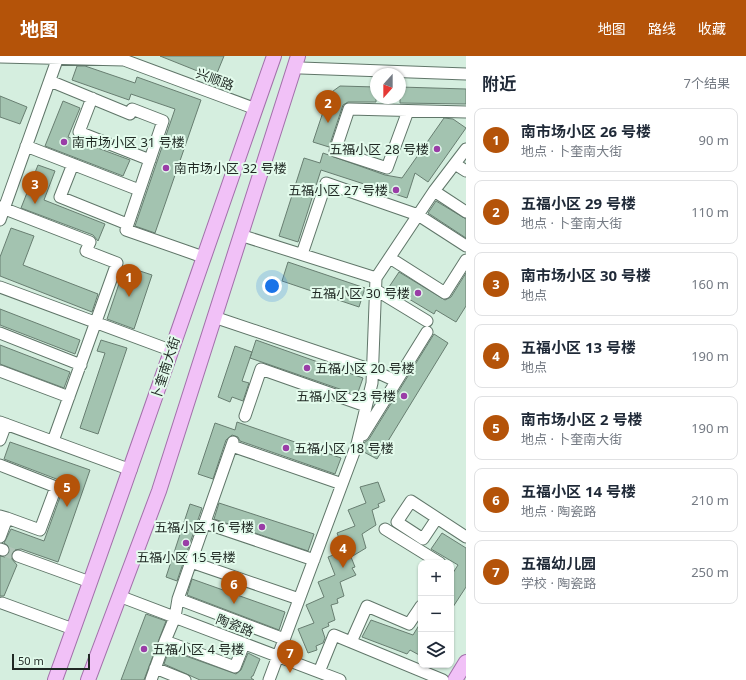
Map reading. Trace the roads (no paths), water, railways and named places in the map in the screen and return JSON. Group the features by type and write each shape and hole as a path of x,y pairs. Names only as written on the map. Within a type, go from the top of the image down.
{"main road":[{"name":"卜奎南大街","path":"55,680 131,470 170,350 274,56"},
{"path":"88,680 158,491 240,235 299,62"},
{"path":"455,680 466,662"}],"street":[{"name":"兴顺路","path":"0,57 57,60 124,60 256,109"},
{"path":"0,220 2,208 57,60"},
{"path":"299,62 466,74"},
{"path":"50,81 130,114 132,109 163,121 126,230 203,257"},
{"path":"92,98 79,132 150,160"},
{"path":"408,111 387,168 335,151 349,109 466,112"},
{"path":"26,146 139,190"},
{"path":"269,680 357,444 372,383 376,278 434,191 466,149"},
{"path":"73,164 60,197 128,224"},
{"path":"455,164 466,170"},
{"path":"302,254 326,183 418,215 466,246"},
{"path":"434,191 466,212"},
{"path":"2,208 90,242 86,251 117,263 53,441"},
{"path":"240,235 376,278"},
{"path":"390,258 445,293 466,260"},
{"path":"0,288 170,350"},
{"path":"357,444 396,381 427,326 376,290"},
{"path":"214,317 372,370 396,381"},
{"path":"0,334 81,365"},
{"path":"245,416 261,369 366,406"},
{"path":"0,371 69,397"},
{"path":"0,440 3,423 131,470"},
{"path":"151,680 233,444 342,484"},
{"path":"0,465 56,486 40,530 3,517 0,537"},
{"path":"437,518 466,537"},
{"path":"205,523 314,560"},
{"path":"384,529 435,560"},
{"path":"18,556 90,582"},
{"path":"191,562 299,599"},
{"name":"陶瓷路","path":"119,596 340,680"},
{"path":"178,599 284,639"},
{"path":"2,603 73,629"},
{"path":"351,642 366,606 410,624 418,611"},
{"path":"319,672 334,635 442,680"},
{"path":"165,641 235,667 244,644"},
{"path":"155,668 185,680"}],"tunnel":[{"path":"3,550 18,556"}],"place":[{"name":"五福小区 29 号楼","path":"328,123"},
{"name":"南市场小区 31 号楼","path":"64,142"},
{"name":"五福小区 28 号楼","path":"437,149"},
{"name":"南市场小区 32 号楼","path":"166,168"},
{"name":"五福小区 27 号楼","path":"396,190"},
{"name":"南市场小区 30 号楼","path":"35,204"},
{"name":"五福小区 30 号楼","path":"418,293"},
{"name":"南市场小区 26 号楼","path":"129,297"},
{"name":"五福小区 20 号楼","path":"307,368"},
{"name":"五福小区 23 号楼","path":"404,396"},
{"name":"五福小区 18 号楼","path":"286,448"},
{"name":"南市场小区 2 号楼","path":"67,507"},
{"name":"五福小区 16 号楼","path":"262,527"},
{"name":"五福小区 15 号楼","path":"186,543"},
{"name":"五福小区 13 号楼","path":"343,568"},
{"name":"五福小区 14 号楼","path":"234,604"},
{"name":"五福小区 4 号楼","path":"144,649"},
{"name":"五福幼儿园","path":"290,673"}]}
